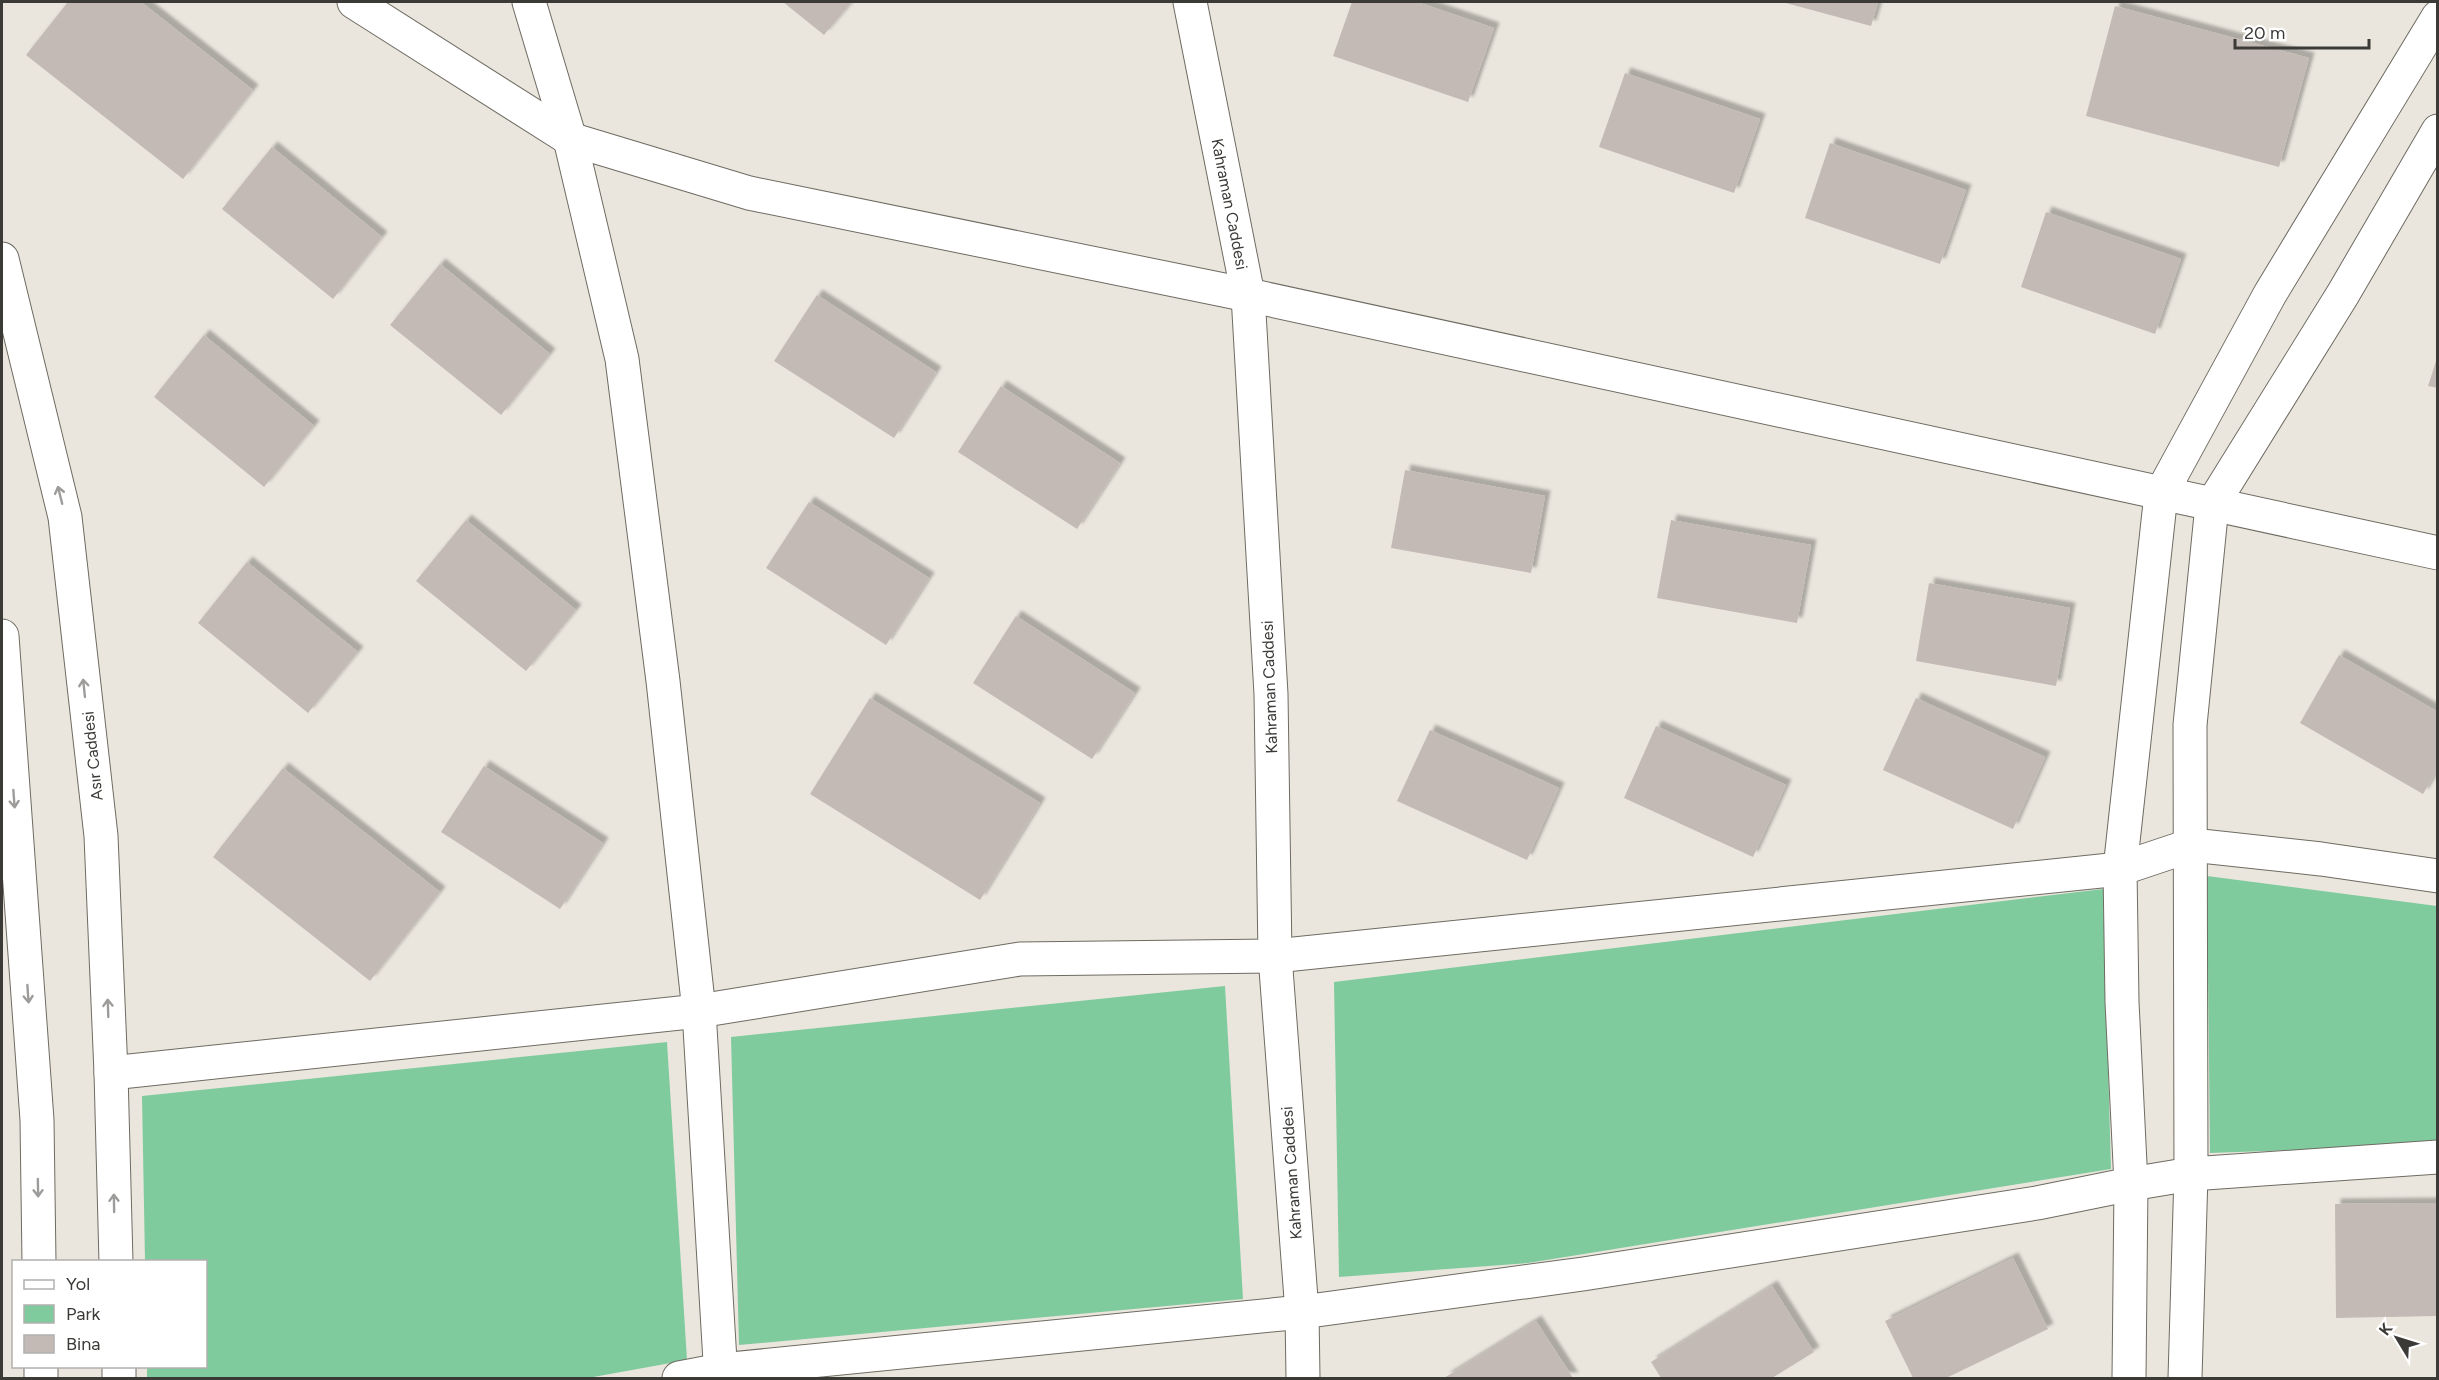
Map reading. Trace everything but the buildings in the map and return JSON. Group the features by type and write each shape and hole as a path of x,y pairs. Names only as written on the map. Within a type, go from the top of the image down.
{"street":[{"path":"354,2 570,139 749,193 1248,294 2438,553"},
{"path":"529,2 570,139 622,359 663,681 699,1011 721,1374"},
{"name":"Kahraman Caddesi","path":"1190,2 1248,294 1271,694 1275,956 1302,1312 1303,1378"},
{"path":"2129,1378 2131,1184 2122,1002 2120,869 2161,494 2270,294 2438,17"},
{"path":"2185,1378 2191,1174 2190,724 2212,505 2343,294 2438,131"},
{"name":"Asır Caddesi","path":"2,259 65,518 101,836 116,1260"},
{"path":"2,636 37,1120 39,1260"},
{"path":"111,1073 699,1011 1020,959 1275,956 2120,869 2192,845 2321,859 2438,876"},
{"path":"679,1378 1302,1312 1688,1258 2037,1203 2191,1174 2438,1157"}],"green space":[{"path":"2207,876 2437,906 2437,1145 2210,1153"},
{"path":"2103,889 2111,1169 1528,1263 1339,1277 1334,982"},
{"path":"1225,986 1243,1299 739,1345 731,1037"},
{"path":"667,1042 687,1360 588,1378 147,1378 147,1368 207,1368 207,1260 145,1260 142,1096"}]}
